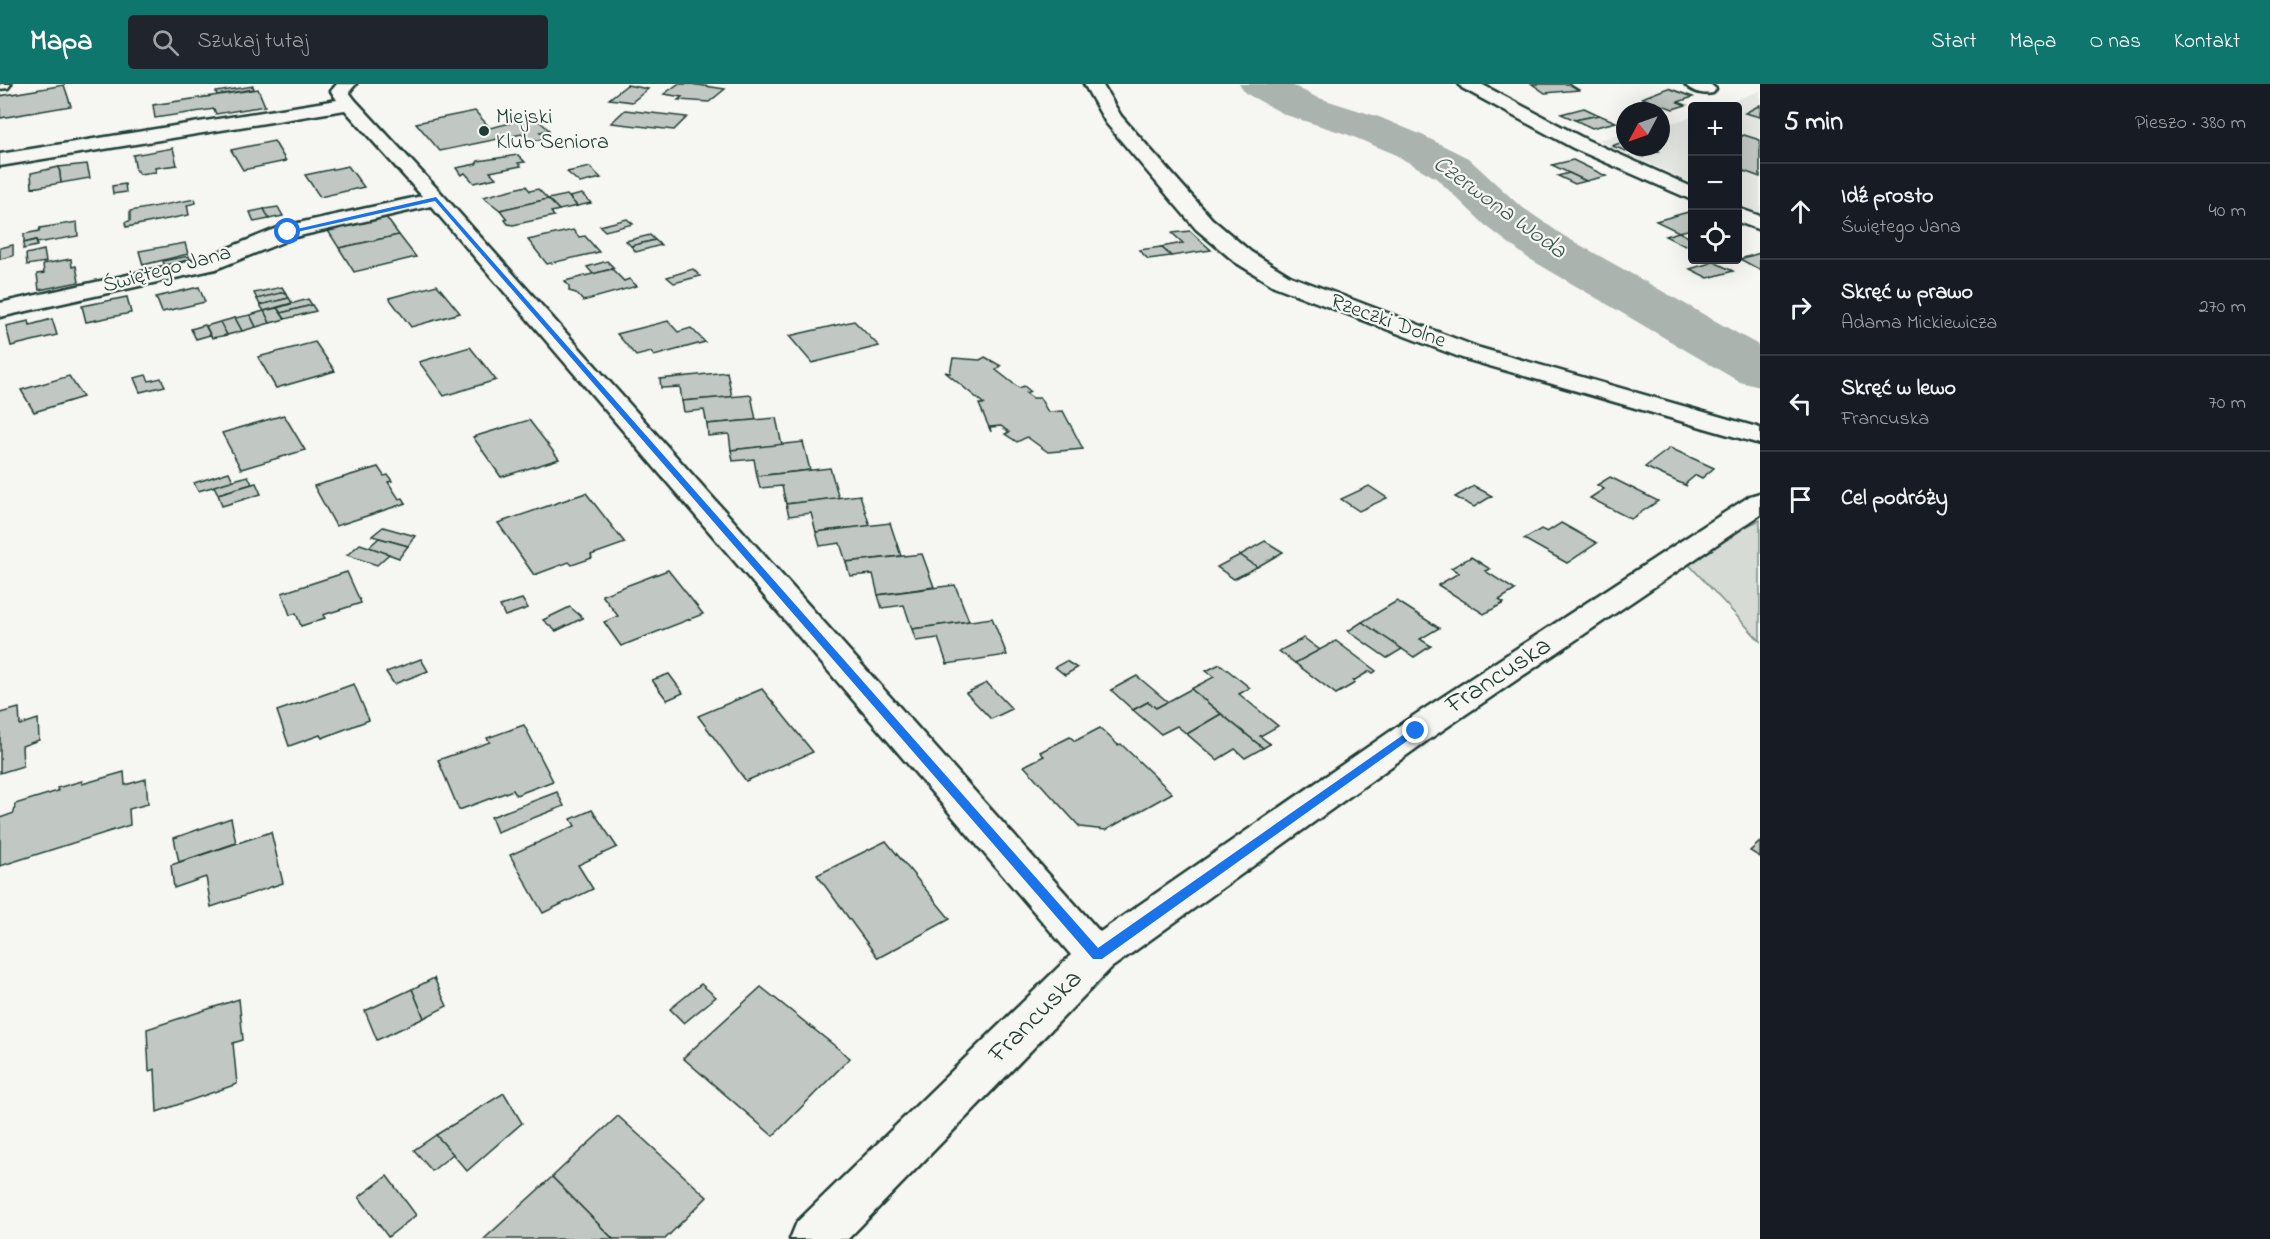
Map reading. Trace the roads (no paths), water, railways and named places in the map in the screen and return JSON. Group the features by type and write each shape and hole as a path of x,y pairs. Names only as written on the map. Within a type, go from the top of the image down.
{"street":[{"name":"Rzeczki Dolne","path":"1093,84 1113,119 1204,224 1243,257 1282,282 1471,353 1760,436"},
{"path":"1468,84 1580,144 1688,192"},
{"path":"0,160 348,94 436,199 1097,956"},
{"name":"Świętego Jana","path":"0,310 208,264 288,232 436,199"},
{"path":"1742,216 1760,224"},
{"name":"Francuska","path":"814,1239 1097,956 1416,731 1760,502"}],"waterway":[{"name":"Czerwona Woda","path":"1259,84 1301,106 1364,126 1407,144 1452,168 1502,215 1546,247 1760,370"}],"place":[{"name":"Miejski Klub Seniora","path":"484,131"}]}
